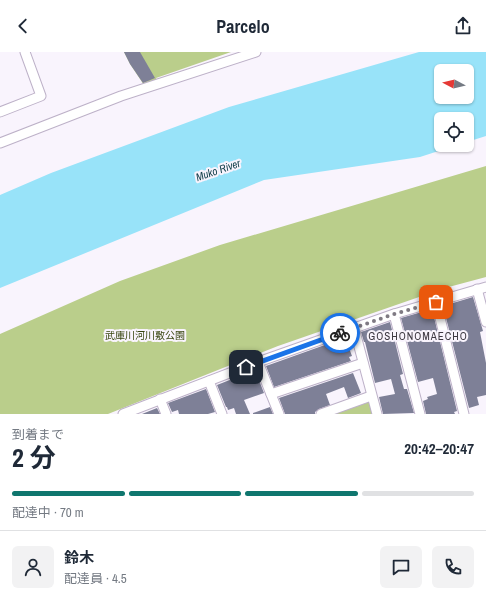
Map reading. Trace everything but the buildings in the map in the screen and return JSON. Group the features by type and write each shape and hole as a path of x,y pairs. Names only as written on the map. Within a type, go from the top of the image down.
{"street":[{"path":"0,112 41,96 25,52"},
{"path":"0,143 121,96 256,52"},
{"path":"122,414 258,362 394,314 482,288 486,322"},
{"path":"436,302 464,414"},
{"path":"394,314 420,414"},
{"path":"354,328 377,414"},
{"path":"258,362 279,414"},
{"path":"271,394 363,363"},
{"path":"209,381 222,414"},
{"path":"321,414 371,396"},
{"path":"160,399 166,414"}],"green space":[{"path":"124,52 231,52 156,78 157,80 144,85"},
{"name":"武庫川河川敷公園","path":"486,166 486,277 445,288 278,346 108,414 0,414 0,334 120,281 220,245"},
{"path":"369,402 372,414 335,414"}],"water":[{"name":"Muko River","path":"419,52 486,52 486,136 474,140 474,112 434,112 434,152 435,152 420,157 264,180 0,288 0,195 51,173 229,107"}],"way so far":[{"path":"340,333 394,314 436,302"}],"district":[{"name":"GOSHONOMAECHO","path":"418,336"}],"route":[{"path":"246,367 340,333"}]}
